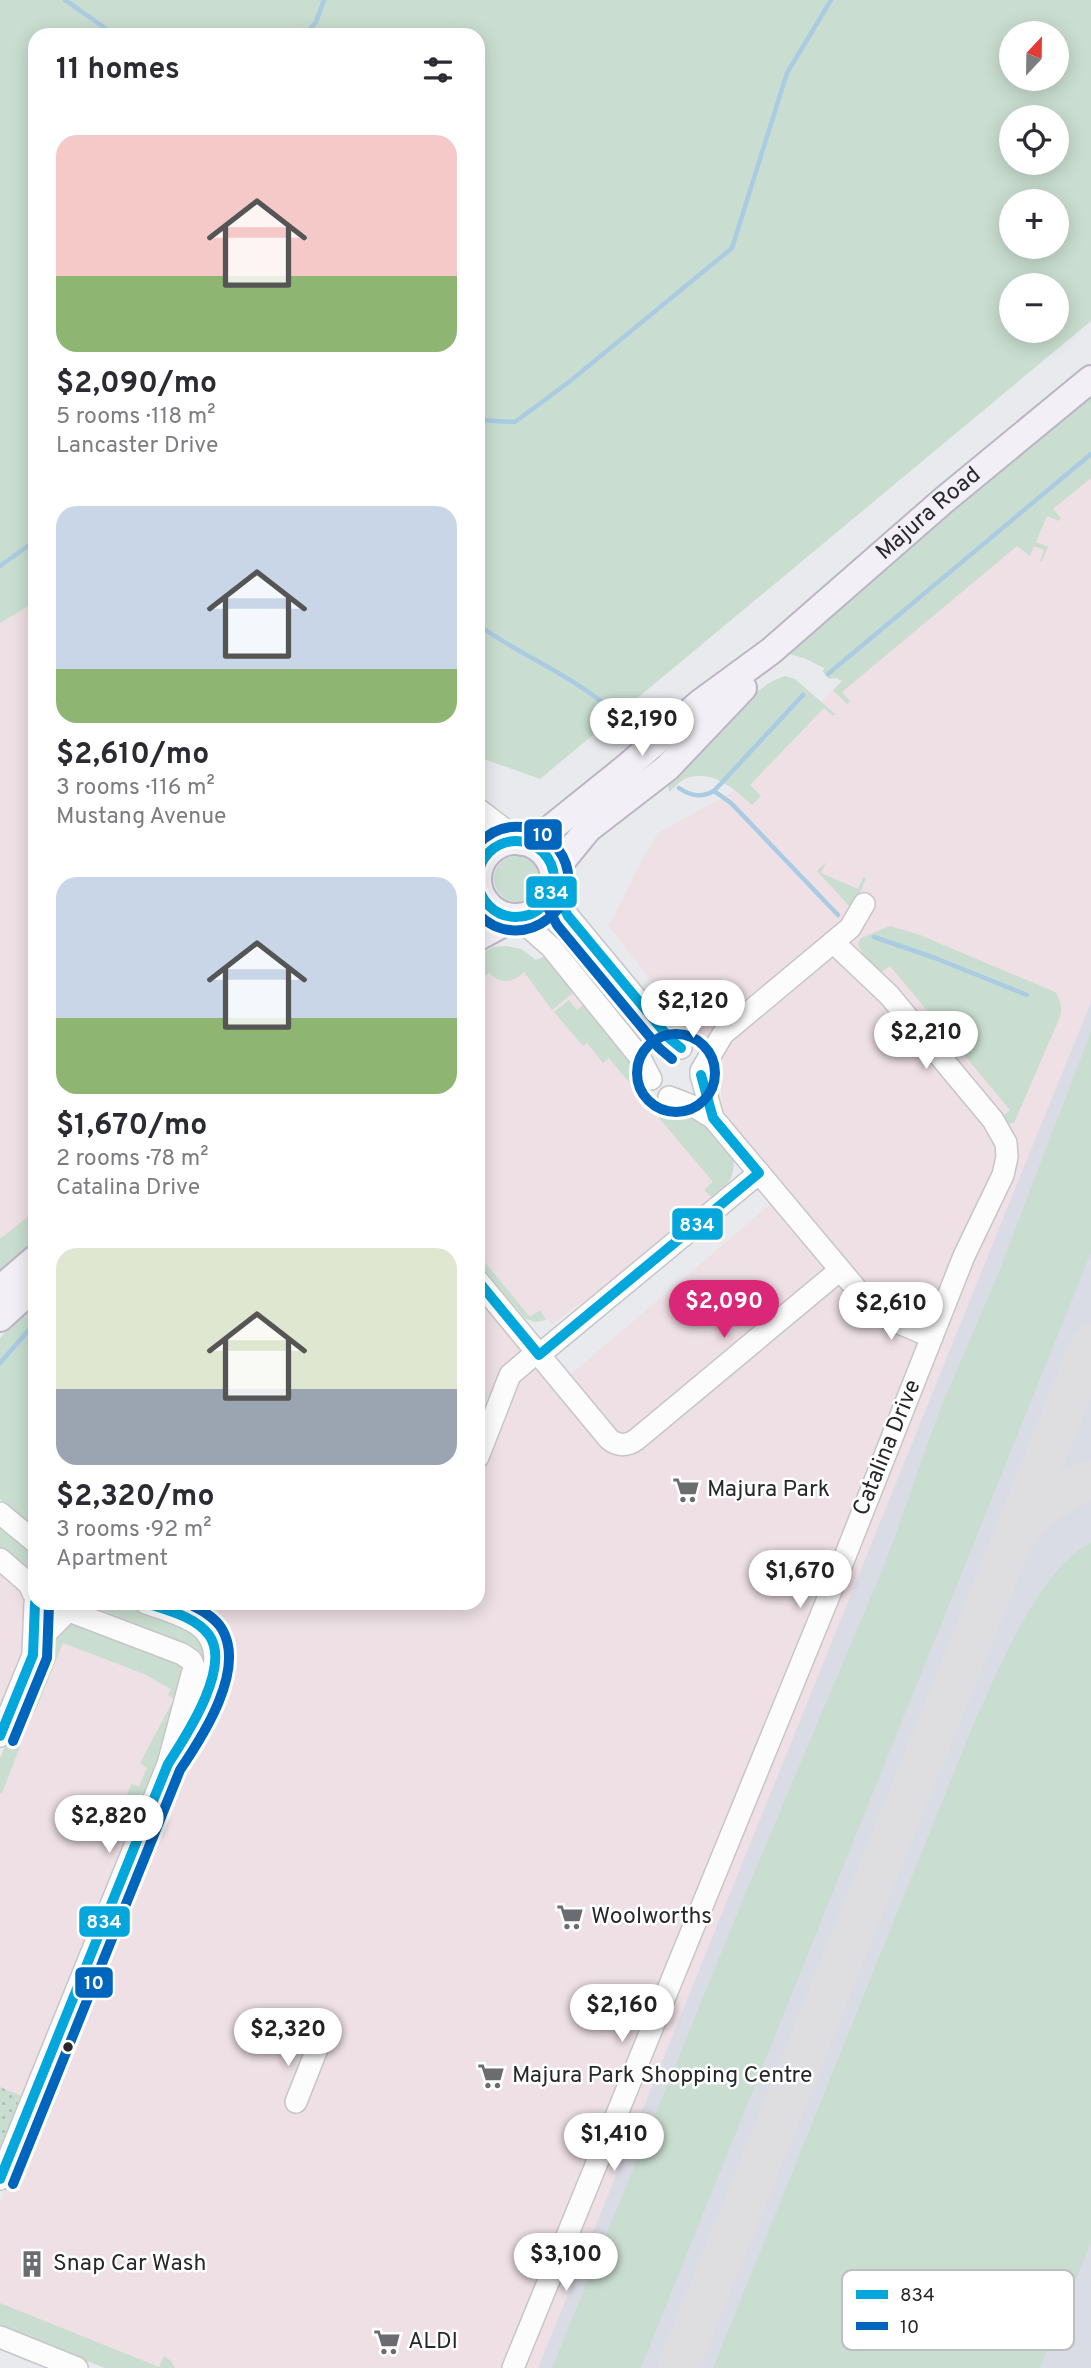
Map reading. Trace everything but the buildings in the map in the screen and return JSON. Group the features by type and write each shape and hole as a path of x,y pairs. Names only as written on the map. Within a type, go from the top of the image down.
{"main road":[{"name":"Majura Road","path":"522,842 550,829 701,703 771,651 944,500 1091,379"},
{"name":"Majura Road","path":"554,880 561,862 588,829 677,759 757,674 771,651"},
{"path":"485,858 499,845 510,842 533,845 545,854 552,867 554,880 550,896 544,905 532,914 516,917 485,933"},
{"path":"485,898 496,911 516,917"},
{"path":"0,1289 28,1265"},
{"path":"0,1318 28,1292"}],"street":[{"path":"485,814 522,842"},
{"path":"554,880 559,899 568,916 670,1039 694,1055 713,1118"},
{"path":"669,1097 680,1098 690,1094 698,1086 701,1073 723,1034 853,924 864,904"},
{"path":"516,917 551,947 639,1056 657,1089 713,1118 877,1312 932,1337"},
{"name":"Catalina Drive","path":"513,2368 840,1569 964,1256 1003,1175 1007,1157 1006,1143 988,1113 900,1007 833,942"},
{"path":"651,1079 652,1065 657,1055 670,1048 682,1048 723,1034"},
{"path":"485,1439 510,1375 759,1173"},
{"path":"485,1290 612,1441 629,1444 840,1270"},
{"path":"0,1513 28,1536"},
{"path":"0,1559 28,1583"},
{"path":"33,1655 34,1610"},
{"path":"0,1736 33,1655 47,1632 71,1610"},
{"path":"0,2179 168,1764 193,1673 193,1662 182,1654 74,1610"},
{"path":"163,1610 197,1624 211,1638 216,1650 210,1681 187,1732 168,1764"},
{"path":"296,2102 317,2049"},
{"path":"0,2337 77,2368"}],"shaded area":[{"name":"Majura Park","path":"1091,474 1091,1002 538,2368 105,2368 0,2326 0,2203 182,1753 193,1737 225,1659 226,1646 222,1632 226,1622 196,1610 485,1610 485,1278 569,1376 787,1190 722,1109 720,1073 607,924 612,921 658,833 736,790 833,690"},
{"path":"28,606 28,1249 0,1272 0,623"},
{"path":"494,947 521,949 536,960 546,956 636,1064 646,1089 653,1097 734,1165 731,1179 723,1190 583,1307 582,1302 552,1324 548,1319 537,1322 526,1319 485,1271 485,952"},
{"path":"1091,1002 1091,2368 538,2368"},
{"path":"0,1569 28,1598 27,1645 0,1711"},
{"path":"50,1637 181,1663 171,1731 24,2097 0,2087 0,1758"}],"green space":[{"path":"0,0 1091,0 1091,321 1069,339 1069,273 999,273 999,343 1065,343 540,779 485,759 485,28 28,28 28,606 0,623"},
{"path":"1087,394 1091,398 1091,478 1053,509 1061,518 1059,521 1047,516 1036,542 1048,547 1042,561 1044,550 1034,546 1030,556 1017,546 842,692 850,701 847,704 833,690 842,681 829,679 823,672 824,668 789,654 851,599 847,593"},
{"path":"785,676 795,679 835,714 833,716 824,708 750,785 761,796 752,805 722,782 705,776 687,778 669,792 668,786 755,693"},
{"path":"517,856 533,863 540,879 533,895 517,902 501,895 494,879 501,863"},
{"path":"826,862 821,873 858,889 863,877 866,878 853,910 817,871"},
{"path":"890,926 920,935 1057,995 1060,1017 1014,1123 1008,1124 1001,1117 1010,1110 890,966 880,973 863,958 858,945 861,938"},
{"path":"572,932 659,1040 647,1048 559,943"},
{"path":"494,947 521,949 536,960 546,956 575,991 552,1010 524,972 506,981 489,973 485,976 485,952"},
{"path":"569,1000 577,1010 586,1003 638,1067 645,1087 653,1097 661,1103 693,1110 733,1156 730,1180 713,1198 704,1190 713,1182 609,1058 603,1063 587,1043 583,1046 554,1012"},
{"path":"1091,1031 1091,1253 641,2368 552,2368 750,1882 886,1561 940,1409 996,1279"},
{"path":"28,1217 28,1249 0,1272 0,1239"},
{"path":"485,1262 530,1317 540,1310 546,1320 536,1322 526,1319 485,1271"},
{"path":"28,1310 28,1522 0,1499 0,1338"},
{"path":"0,1525 28,1548 28,1567 0,1547"},
{"path":"1091,1543 1091,2242 1074,2284 1074,2270 842,2270 842,2350 1047,2350 1040,2368 713,2368 971,1730 1020,1626 1036,1599 1072,1556"},
{"path":"102,1610 146,1610 183,1625 198,1637 206,1651 204,1657 194,1647"},
{"path":"67,1621 176,1659 184,1667 170,1734 130,1834 122,1841 109,1845 131,1784 139,1786 147,1768 140,1763 174,1699 168,1695 171,1689 144,1674 63,1643 35,1712 30,1709 16,1745 20,1747 0,1793 0,1758 48,1641"},
{"path":"0,2087 24,2097 0,2156"},
{"path":"0,2303 159,2367 164,2356 175,2368 105,2368 0,2326"}],"waterway":[{"path":"65,0 105,28"},
{"path":"311,28 324,0"},
{"path":"485,420 515,422 569,382 732,248 787,73 831,0"},
{"path":"828,674 1091,454"},
{"path":"0,566 28,546"},
{"path":"485,630 594,696 629,727"},
{"path":"714,791 803,695"},
{"path":"679,788 696,795 714,791 731,803 838,915"},
{"path":"874,937 1027,995"},
{"path":"0,1363 28,1331"}],"taxiway":[{"path":"678,2368 1091,1344"},
{"path":"1021,1530 1035,1513 1052,1500 1091,1481"}],"transit line":[{"name":"10","path":"485,838 507,828 520,827 536,831 548,838 558,849 567,868 568,887 561,904 549,918 533,927 515,930 496,927 485,919"},
{"name":"834","path":"485,858 502,844 516,841 530,844 543,852 551,865 554,879"},
{"name":"834","path":"485,900 502,914 516,917 530,914 543,906 551,893 554,879"},
{"name":"834","path":"554,882 568,916 670,1039 681,1048"},
{"name":"10","path":"541,886 546,904 557,925 659,1048 672,1059"},
{"name":"10","path":"668,1034 684,1034 698,1040 709,1051 715,1065 715,1073 715,1081 709,1095 698,1106 684,1112 668,1112 654,1106 643,1095 637,1081 637,1065 643,1051 654,1040 668,1034"},
{"name":"834","path":"485,1289 539,1355 759,1173 713,1118 701,1075"},
{"name":"834","path":"0,1736 33,1655 35,1610"},
{"name":"10","path":"13,1741 47,1658 49,1610"},
{"name":"834","path":"0,2179 168,1764 195,1719 211,1682 215,1649 209,1635 188,1618 168,1610"},
{"name":"10","path":"13,2184 180,1770 219,1702 229,1664 228,1645 219,1624 201,1610"}],"place":[{"name":"Majura Park","path":"686,1490"},
{"name":"Woolworths","path":"570,1917"},
{"name":"Majura Park Shopping Centre","path":"491,2076"},
{"name":"Snap Car Wash","path":"32,2264"},
{"name":"ALDI","path":"387,2342"}]}
